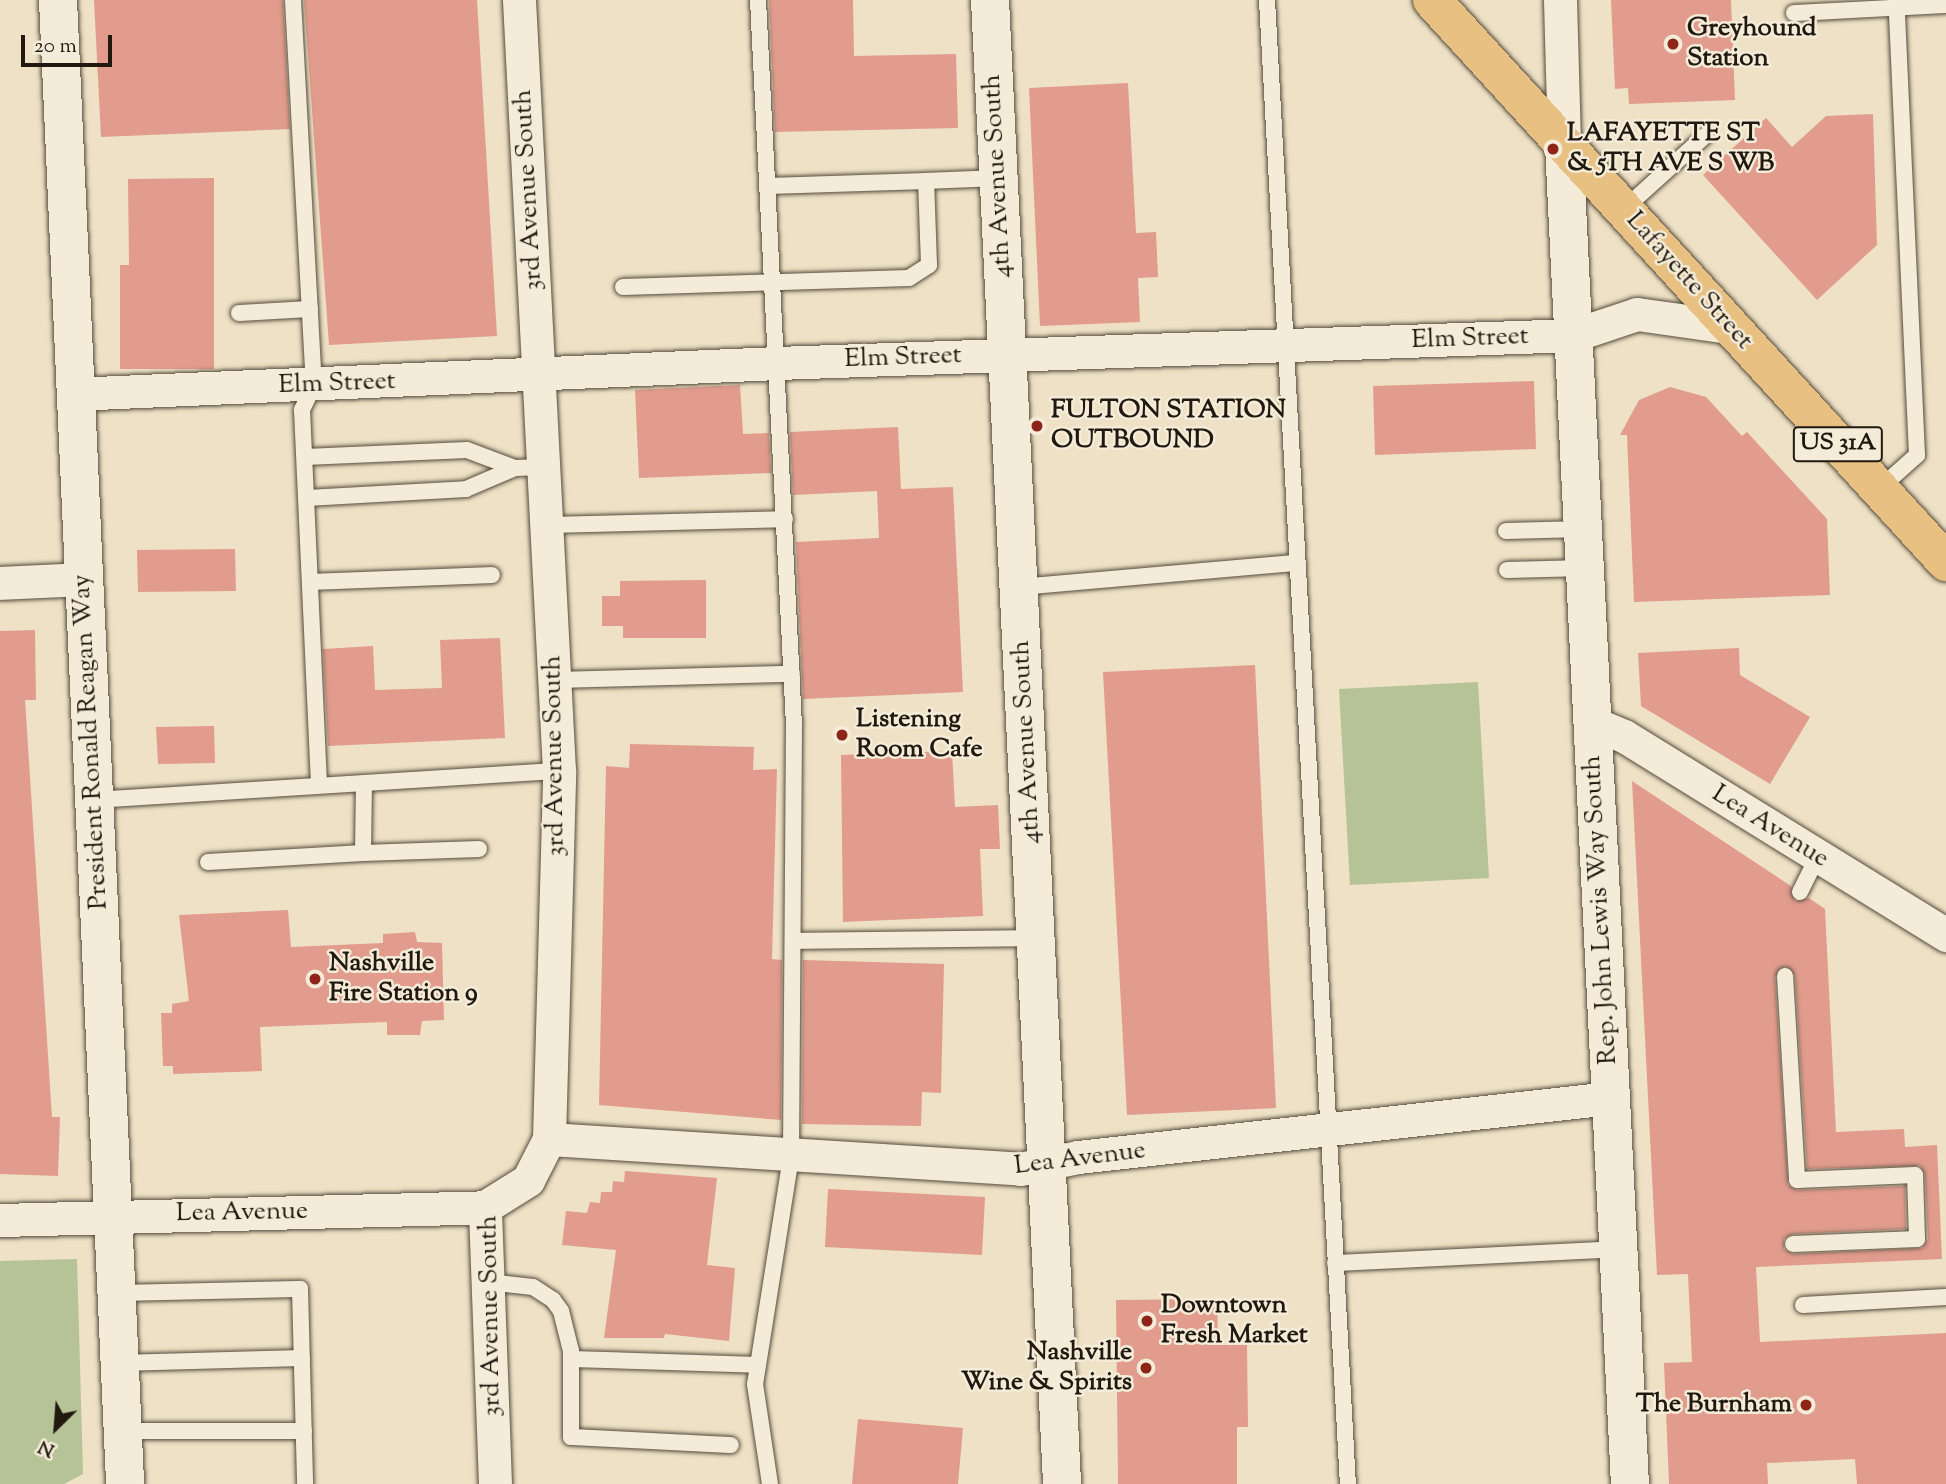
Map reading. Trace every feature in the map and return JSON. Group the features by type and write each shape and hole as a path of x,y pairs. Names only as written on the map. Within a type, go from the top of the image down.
{"main road":[{"name":"Lafayette Street","path":"1432,0 1946,562"}],"street":[{"name":"President Ronald Reagan Way","path":"58,0 73,394 84,579 125,1484"},
{"name":"3rd Avenue South","path":"495,1484 485,1207 528,1180 549,1139 559,771 547,525 530,468 539,374 519,0"},
{"name":"4th Avenue South","path":"989,0 1049,1165 1062,1484"},
{"path":"1560,0 1564,145"},
{"name":"Rep. John Lewis Way South","path":"1564,145 1630,1484"},
{"name":"Elm Street","path":"73,394 777,363 1574,335 1637,314 1730,327"},
{"path":"0,583 84,579"},
{"name":"Lea Avenue","path":"1593,723 1624,736 1946,935"},
{"name":"Lea Avenue","path":"549,1139 791,1157 1020,1169 1078,1157 1610,1098"},
{"name":"Lea Avenue","path":"0,1220 485,1207"}],"lane":[{"path":"293,0 314,385 302,410 318,786"},
{"path":"758,0 792,674 791,1157 755,1384 770,1484"},
{"path":"1267,0 1283,345 1348,1484"},
{"path":"1794,13 1896,4 1946,5"},
{"path":"1880,489 1917,454 1896,4"},
{"path":"1624,209 1706,135"},
{"path":"768,186 998,178"},
{"path":"622,287 773,284 921,274 929,265 926,181"},
{"path":"239,313 310,309"},
{"path":"305,457 467,450 530,468"},
{"path":"307,498 466,489 530,468"},
{"path":"547,525 785,519"},
{"path":"1506,531 1583,529"},
{"path":"1018,587 1295,563"},
{"path":"1507,570 1585,568"},
{"path":"311,582 492,575"},
{"path":"555,680 792,674"},
{"path":"94,800 559,771"},
{"path":"363,853 364,783"},
{"path":"208,862 479,849"},
{"path":"1800,892 1818,856"},
{"path":"793,941 1037,938"},
{"path":"1785,976 1797,1180 1915,1175 1917,1239 1793,1244"},
{"path":"1335,1263 1618,1249"},
{"path":"488,1282 523,1284 553,1300 568,1330 571,1359 571,1437 732,1446"},
{"path":"116,1293 300,1289 305,1484"},
{"path":"1803,1305 1946,1297"},
{"path":"119,1363 302,1358"},
{"path":"571,1359 758,1365"},
{"path":"122,1431 304,1431"}],"green space":[{"path":"1478,682 1489,878 1350,885 1339,689"},
{"path":"77,1259 83,1474 64,1484 0,1484 0,1261"}],"building":[{"path":"94,0 283,0 290,129 101,137"},
{"path":"304,0 477,0 497,336 329,345"},
{"path":"769,0 853,0 854,56 956,54 958,128 775,132"},
{"name":"Greyhound Station","path":"1611,0 1731,0 1735,100 1629,104 1628,88 1615,89"},
{"path":"1128,83 1136,233 1156,232 1158,277 1138,278 1140,322 1040,326 1029,88"},
{"path":"1873,114 1877,245 1817,300 1703,175 1766,118 1792,147 1826,116"},
{"path":"214,178 214,369 120,369 120,265 129,265 128,179"},
{"path":"1534,381 1536,449 1375,455 1373,386"},
{"path":"740,385 743,434 769,433 771,473 639,478 635,390"},
{"path":"1670,387 1706,397 1742,436 1747,432 1827,519 1830,595 1634,602 1627,435 1620,435 1639,400"},
{"path":"898,427 901,489 953,487 963,692 803,699 796,542 879,538 877,491 793,495 790,432"},
{"path":"235,549 236,591 138,592 137,550"},
{"path":"706,580 706,638 623,638 623,626 602,626 602,596 620,596 620,581"},
{"path":"35,630 36,700 25,700 52,1117 60,1117 58,1176 0,1174 0,631"},
{"path":"500,638 505,738 328,746 323,649 373,646 375,690 442,688 440,640"},
{"path":"1739,648 1740,675 1810,717 1770,784 1641,706 1638,653"},
{"path":"1255,665 1276,1108 1127,1115 1103,672"},
{"path":"214,726 215,763 158,764 156,727"},
{"path":"630,744 754,747 753,770 777,769 772,959 782,960 781,1120 599,1105 606,766 629,768"},
{"path":"952,751 955,807 998,805 1000,849 980,849 983,916 843,922 841,755"},
{"path":"1632,781 1791,886 1795,901 1809,898 1825,909 1836,1132 1904,1129 1905,1147 1937,1145 1942,1259 1756,1267 1760,1342 1946,1333 1946,1484 1857,1484 1855,1459 1767,1463 1768,1484 1669,1484 1664,1363 1692,1362 1688,1274 1657,1275","holes":["1785,966 1795,975 1807,1169 1920,1166 1925,1175 1928,1239 1922,1248 1793,1254 1784,1249 1784,1239 1793,1234 1906,1229 1905,1186 1797,1190 1788,1185 1775,977"]},
{"name":"Nashville Fire Station 9","path":"288,910 291,947 383,943 383,934 415,932 417,942 442,943 444,1020 422,1021 420,1035 387,1035 387,1022 260,1027 262,1071 173,1074 173,1066 163,1066 161,1013 172,1013 172,1004 189,1001 179,915"},
{"path":"803,960 944,964 941,1093 922,1092 921,1126 802,1124"},
{"path":"625,1171 717,1178 707,1265 735,1268 729,1341 665,1334 664,1338 604,1338 616,1250 562,1245 566,1211 587,1213 590,1202 600,1203 601,1192 612,1192 613,1181 624,1182"},
{"path":"828,1189 985,1197 982,1255 825,1247"},
{"path":"1217,1299 1218,1345 1247,1345 1248,1427 1237,1427 1237,1484 1118,1484 1116,1300"},
{"path":"858,1419 963,1428 958,1484 852,1484"}],"place":[{"name":"Greyhound Station","path":"1673,44"},
{"name":"LAFAYETTE ST & 5TH AVE S WB","path":"1553,149"},
{"name":"FULTON STATION OUTBOUND","path":"1037,426"},
{"name":"Listening Room Cafe","path":"842,735"},
{"name":"Nashville Fire Station 9","path":"315,979"},
{"name":"Downtown Fresh Market","path":"1147,1321"},
{"name":"Nashville Wine & Spirits","path":"1146,1368"},
{"name":"The Burnham","path":"1806,1405"}]}
